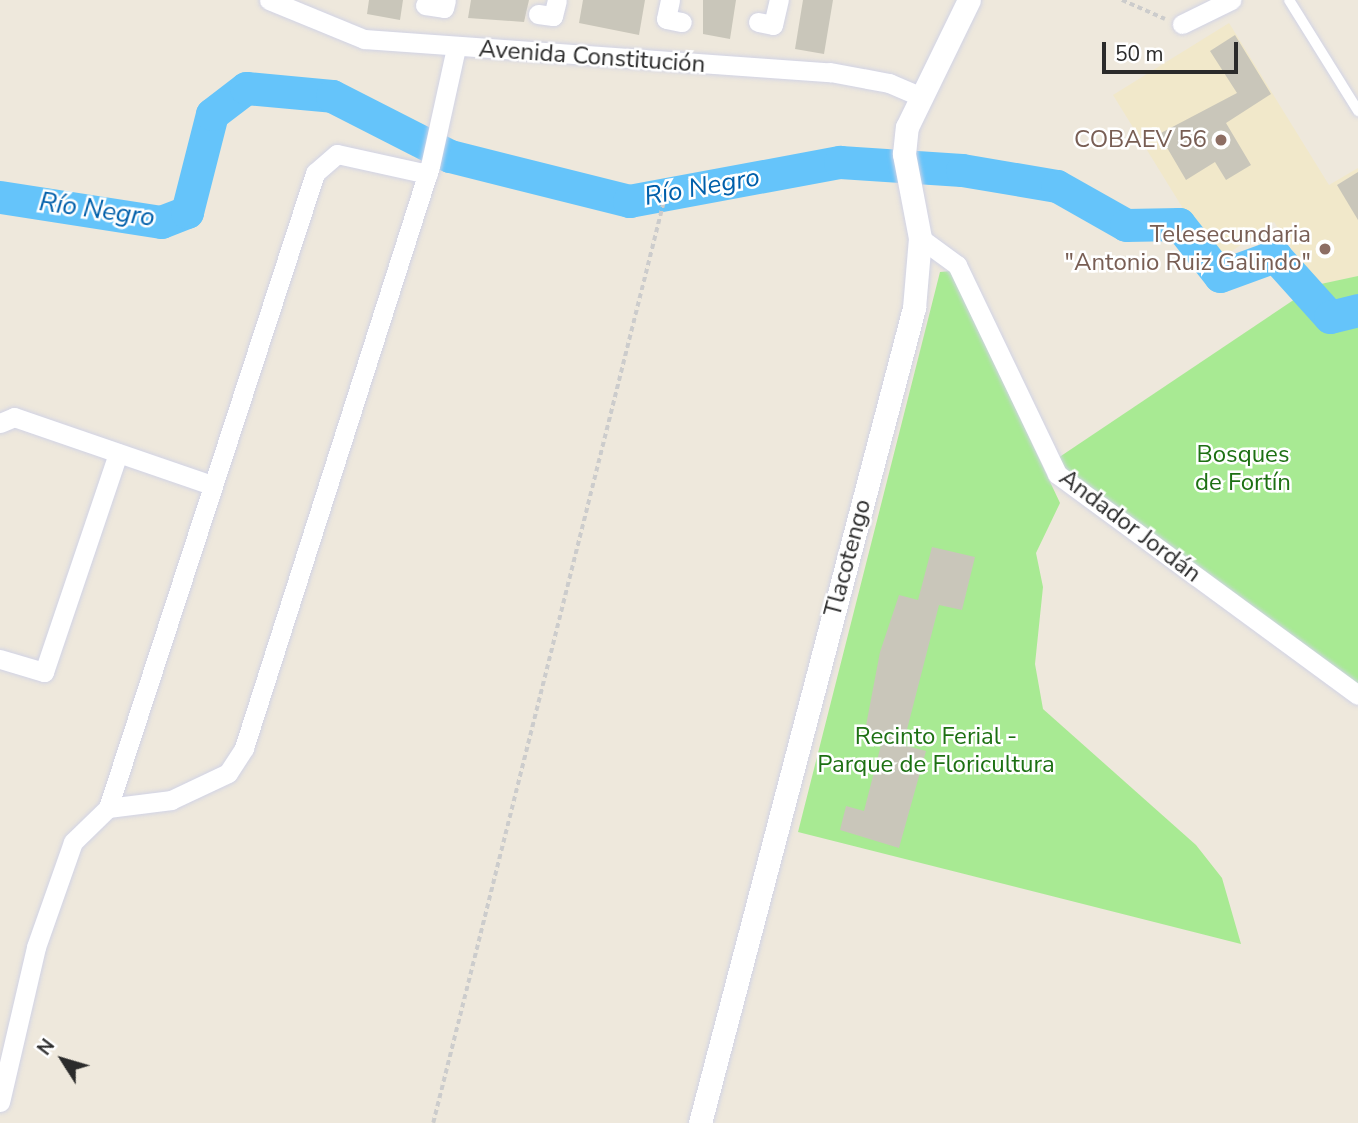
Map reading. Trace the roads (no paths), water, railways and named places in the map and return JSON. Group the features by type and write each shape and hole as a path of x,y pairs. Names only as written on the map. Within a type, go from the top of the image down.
{"street":[{"name":"Avenida Constitución","path":"269,0 341,33 456,48 830,72 889,83 919,96"},
{"path":"425,5 444,8 446,0"},
{"path":"538,14 553,16 556,0"},
{"path":"670,0 666,19 682,22"},
{"path":"758,22 773,25 779,0"},
{"name":"Tlacotengo","path":"700,1123 914,308 920,237 908,187 904,154 919,96 969,0"},
{"path":"1182,24 1231,0"},
{"path":"108,808 171,800 228,773 244,748 429,170 456,48"},
{"path":"0,1102 36,947 73,842 108,808 315,173 337,154 429,170"},
{"name":"Andador Jordán","path":"920,237 957,265 1057,474 1358,695"},
{"path":"0,423 14,417 212,485"},
{"path":"0,659 44,672 118,453"}],"lane":[{"path":"1289,0 1358,111"}],"waterway":[{"name":"Río Negro","path":"0,197 161,222 187,212 212,114 246,88 332,96 450,156 629,201 840,162 962,170 1057,186 1126,225 1179,224 1220,276 1275,256 1330,317 1358,310"}],"place":[{"name":"COBAEV 56","path":"1221,140"},
{"name":"Telesecundaria \"Antonio Ruiz Galindo\"","path":"1325,249"}],"park label":[{"name":"Bosques de Fortín","path":"1243,469"},
{"name":"Recinto Ferial - Parque de Floricultura","path":"936,751"}]}
